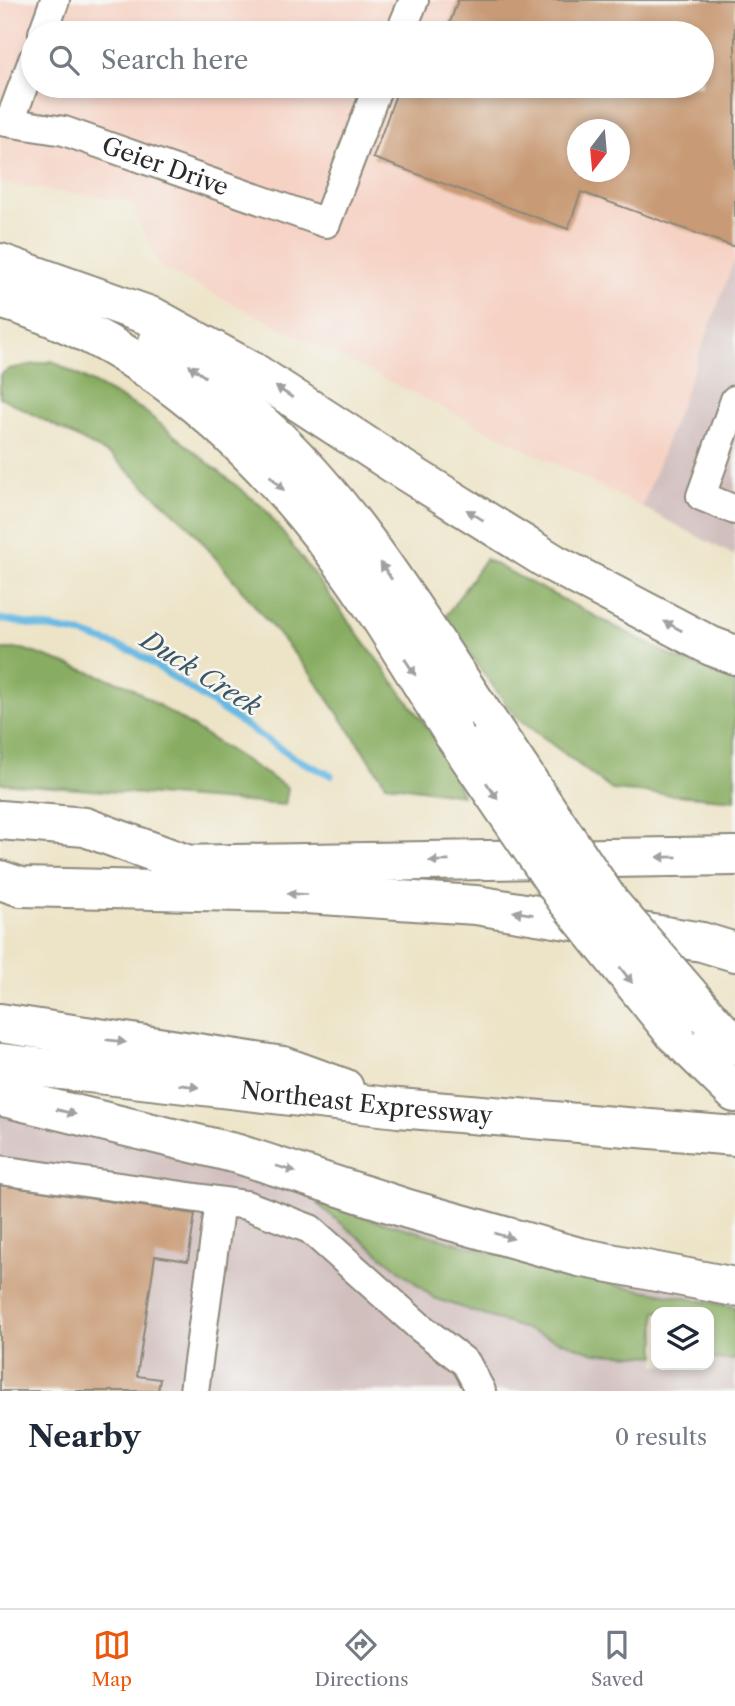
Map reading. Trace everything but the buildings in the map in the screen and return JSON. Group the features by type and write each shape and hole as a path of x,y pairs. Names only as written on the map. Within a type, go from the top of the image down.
{"highway":[{"path":"0,263 153,317 253,372 402,470 553,563 710,646 735,655"},
{"path":"93,297 211,382 279,440 368,545 610,902 722,1033"},
{"path":"0,299 42,311 125,352 169,382 282,486 333,550 566,899 675,1034 735,1093"},
{"path":"0,324 47,337 139,377 225,431"},
{"path":"0,820 85,827 189,865"},
{"path":"0,864 189,865 735,856"},
{"path":"0,880 21,887 291,893 476,905 702,942 735,952"},
{"path":"0,1023 283,1066 398,1108"},
{"name":"Northeast Expressway","path":"0,1063 398,1108 735,1136"},
{"path":"0,1096 238,1154 408,1209 579,1258 735,1287"}],"street":[{"path":"47,21 55,0"},
{"path":"405,21 414,0"},
{"path":"5,121 21,86"},
{"name":"Geier Drive","path":"5,121 64,131 326,223 373,98"},
{"path":"735,400 701,496 735,510"},
{"path":"0,1170 246,1205 310,1229 421,1328 466,1363 481,1391"},
{"path":"194,1391 220,1202"}],"shaded area":[{"path":"0,0 735,0 735,259 642,507 161,268 129,201 0,183"},
{"path":"735,259 735,556 642,507"},
{"path":"0,1096 735,1287 735,1391 0,1391"}],"green space":[{"path":"52,361 143,410 265,509 442,747 462,795 386,784 311,674 190,527 112,456 0,397 0,375 9,369"},
{"path":"485,559 674,657 735,681 735,800 612,790 515,716 444,619"},
{"path":"0,649 23,649 127,685 288,788 285,805 0,783"},
{"path":"316,1203 588,1280 735,1307 735,1360 714,1359 714,1307 651,1307 651,1356 595,1353 434,1298"}],"waterway":[{"name":"Duck Creek","path":"0,619 83,634 135,652 296,759 331,775"}]}
